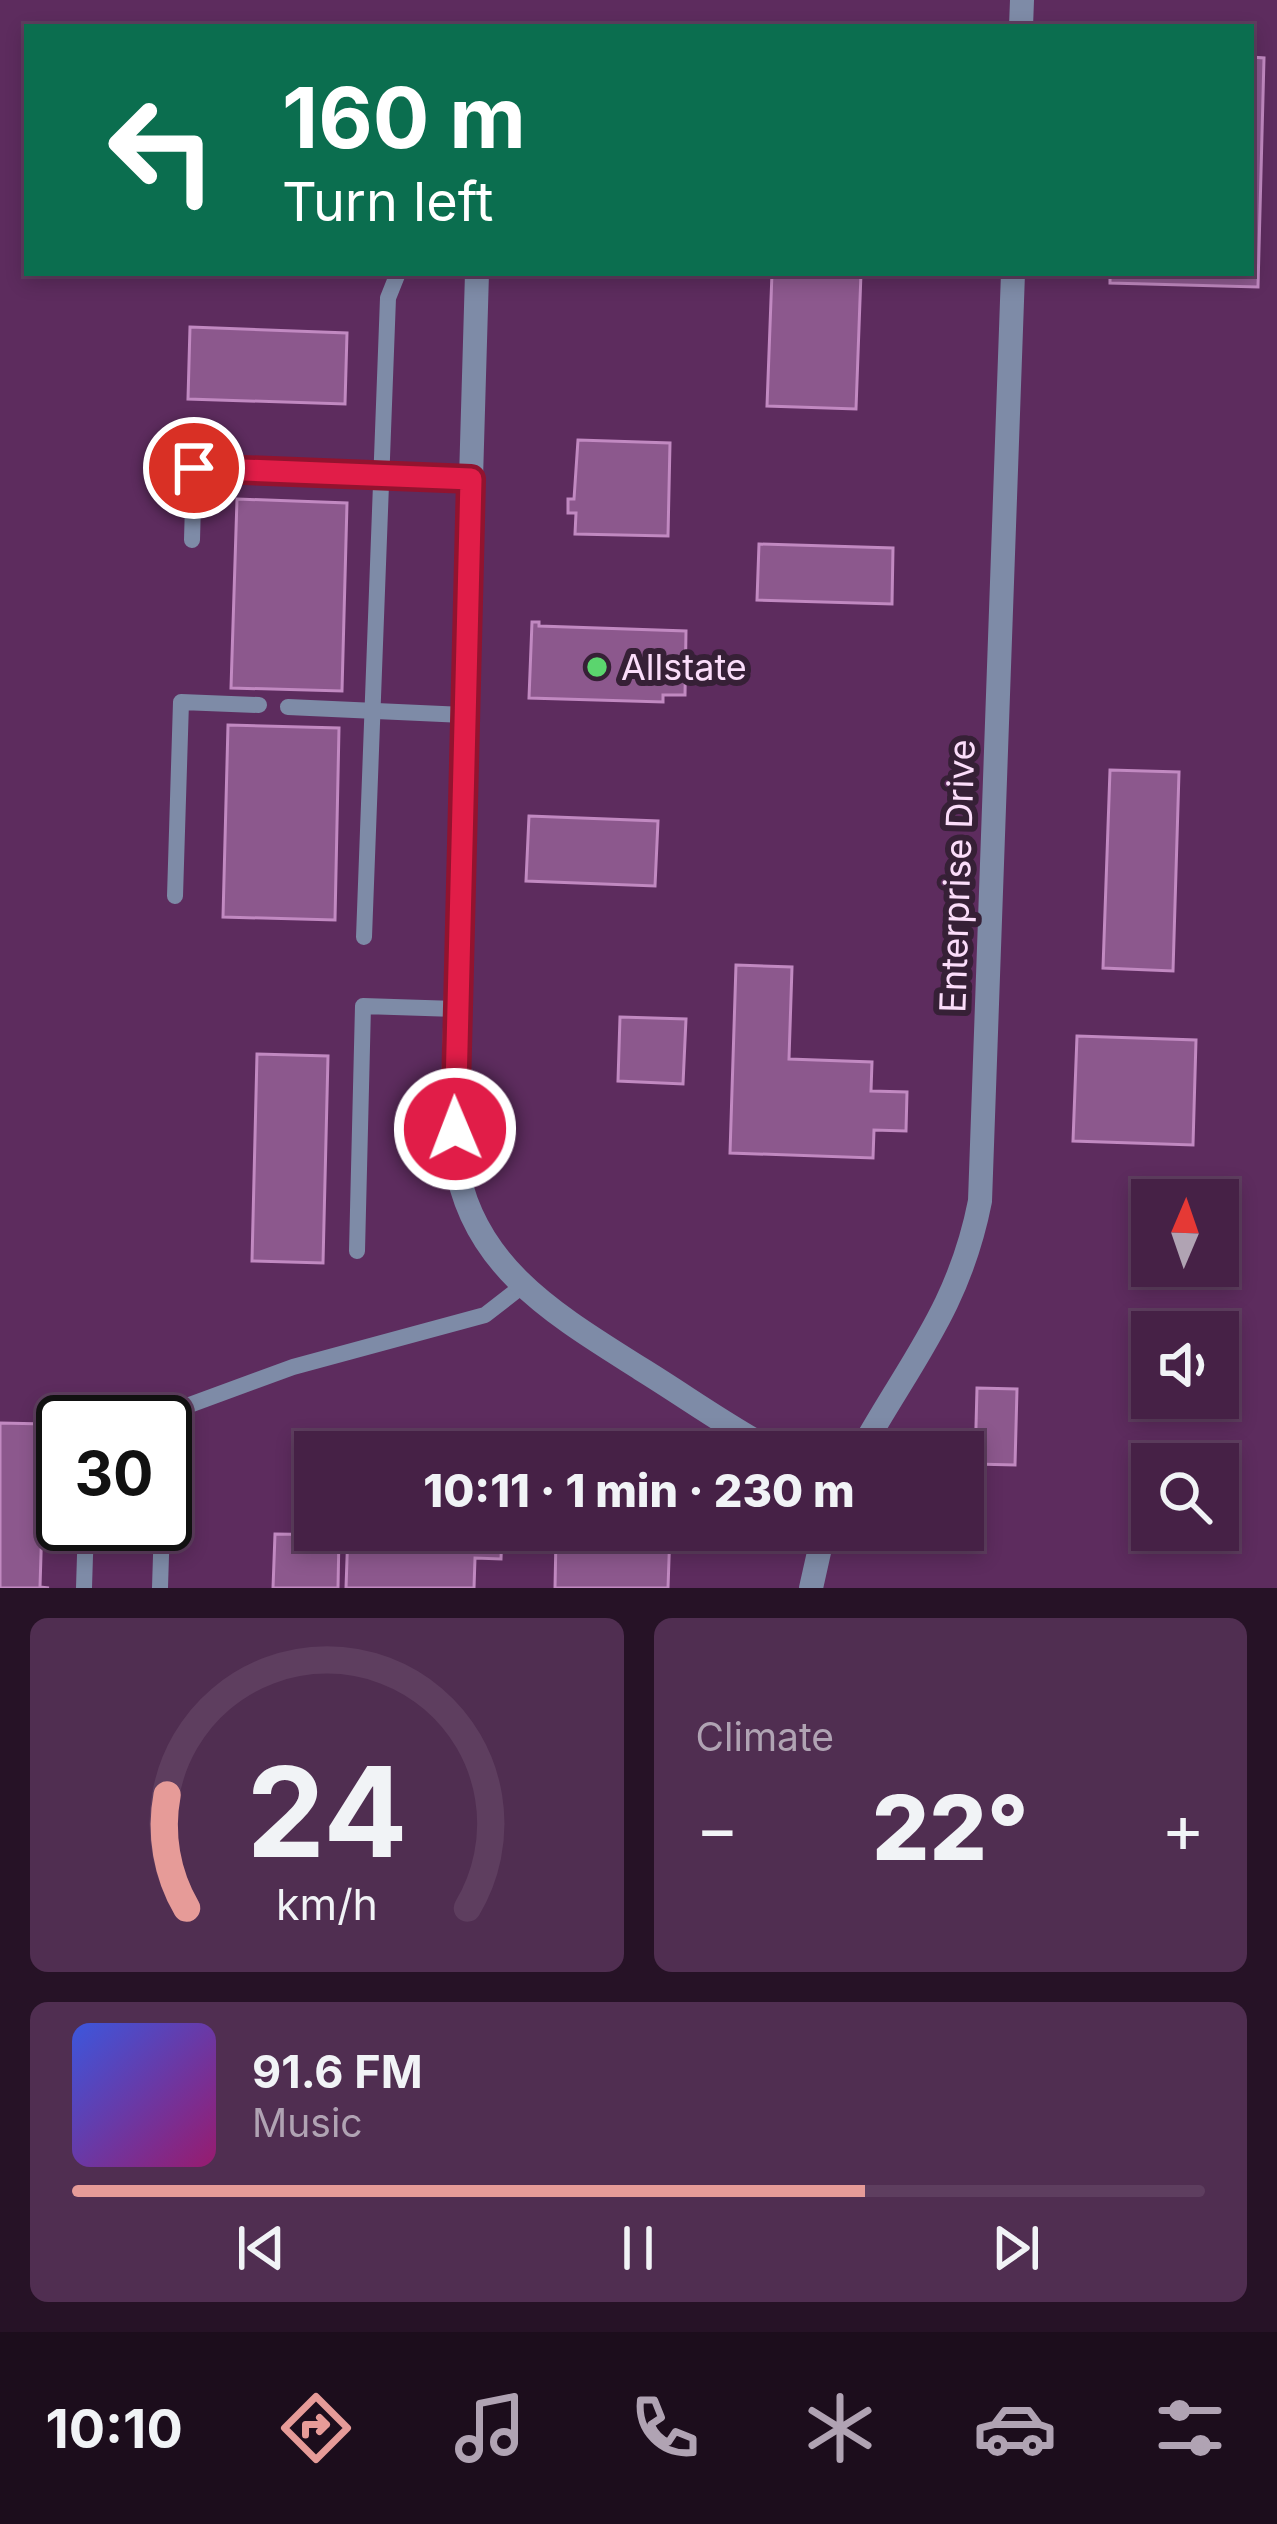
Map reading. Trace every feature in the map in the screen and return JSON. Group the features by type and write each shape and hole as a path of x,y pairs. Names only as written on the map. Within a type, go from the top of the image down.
{"street":[{"path":"477,276 453,1096 456,1162 464,1195 495,1256 521,1287 570,1324 741,1431"},
{"name":"Enterprise Drive","path":"874,1431 954,1293 980,1202 1013,276"},
{"path":"812,1588 820,1551"}],"lane":[{"path":"364,937 388,298 397,276"},
{"path":"192,540 194,468 471,479"},
{"path":"176,896 182,702 260,705"},
{"path":"288,706 464,715"},
{"path":"357,1251 363,1006 456,1009"},
{"path":"192,1407 292,1367 485,1315 521,1287"},
{"path":"84,1588 85,1551"},
{"path":"160,1588 161,1551"}],"building":[{"path":"1254,57 1264,58 1258,287 1110,283 1110,276 1254,276"},
{"path":"772,276 861,276 856,409 767,406"},
{"path":"190,327 347,333 345,404 188,399"},
{"path":"578,440 670,443 668,536 575,534 576,513 568,513 568,499 574,499"},
{"path":"237,499 347,503 342,691 231,688"},
{"path":"759,544 893,548 892,604 757,600"},
{"path":"532,622 686,631 685,695 663,695 663,702 529,698"},
{"path":"228,725 339,728 335,920 223,917"},
{"path":"1110,770 1179,772 1173,971 1103,968"},
{"path":"529,816 658,821 655,886 526,881"},
{"path":"736,965 792,967 789,1059 872,1062 871,1091 907,1092 906,1131 874,1130 873,1158 730,1153"},
{"path":"620,1017 686,1019 683,1084 618,1081"},
{"path":"1077,1036 1196,1040 1193,1145 1073,1141"},
{"path":"257,1054 328,1056 323,1263 252,1261"},
{"path":"977,1388 1017,1389 1015,1465 984,1464 984,1431 976,1431"},
{"path":"0,1423 36,1424 36,1551 41,1551 40,1587 49,1588 0,1588"},
{"path":"275,1534 294,1534 294,1551 339,1551 338,1588 273,1588"},
{"path":"347,1551 501,1551 501,1559 475,1558 474,1588 346,1588"},
{"path":"556,1551 669,1551 668,1588 555,1588"}],"place":[{"name":"Allstate","path":"597,667"}],"route":[{"path":"194,468 471,479 455,1129"}]}
